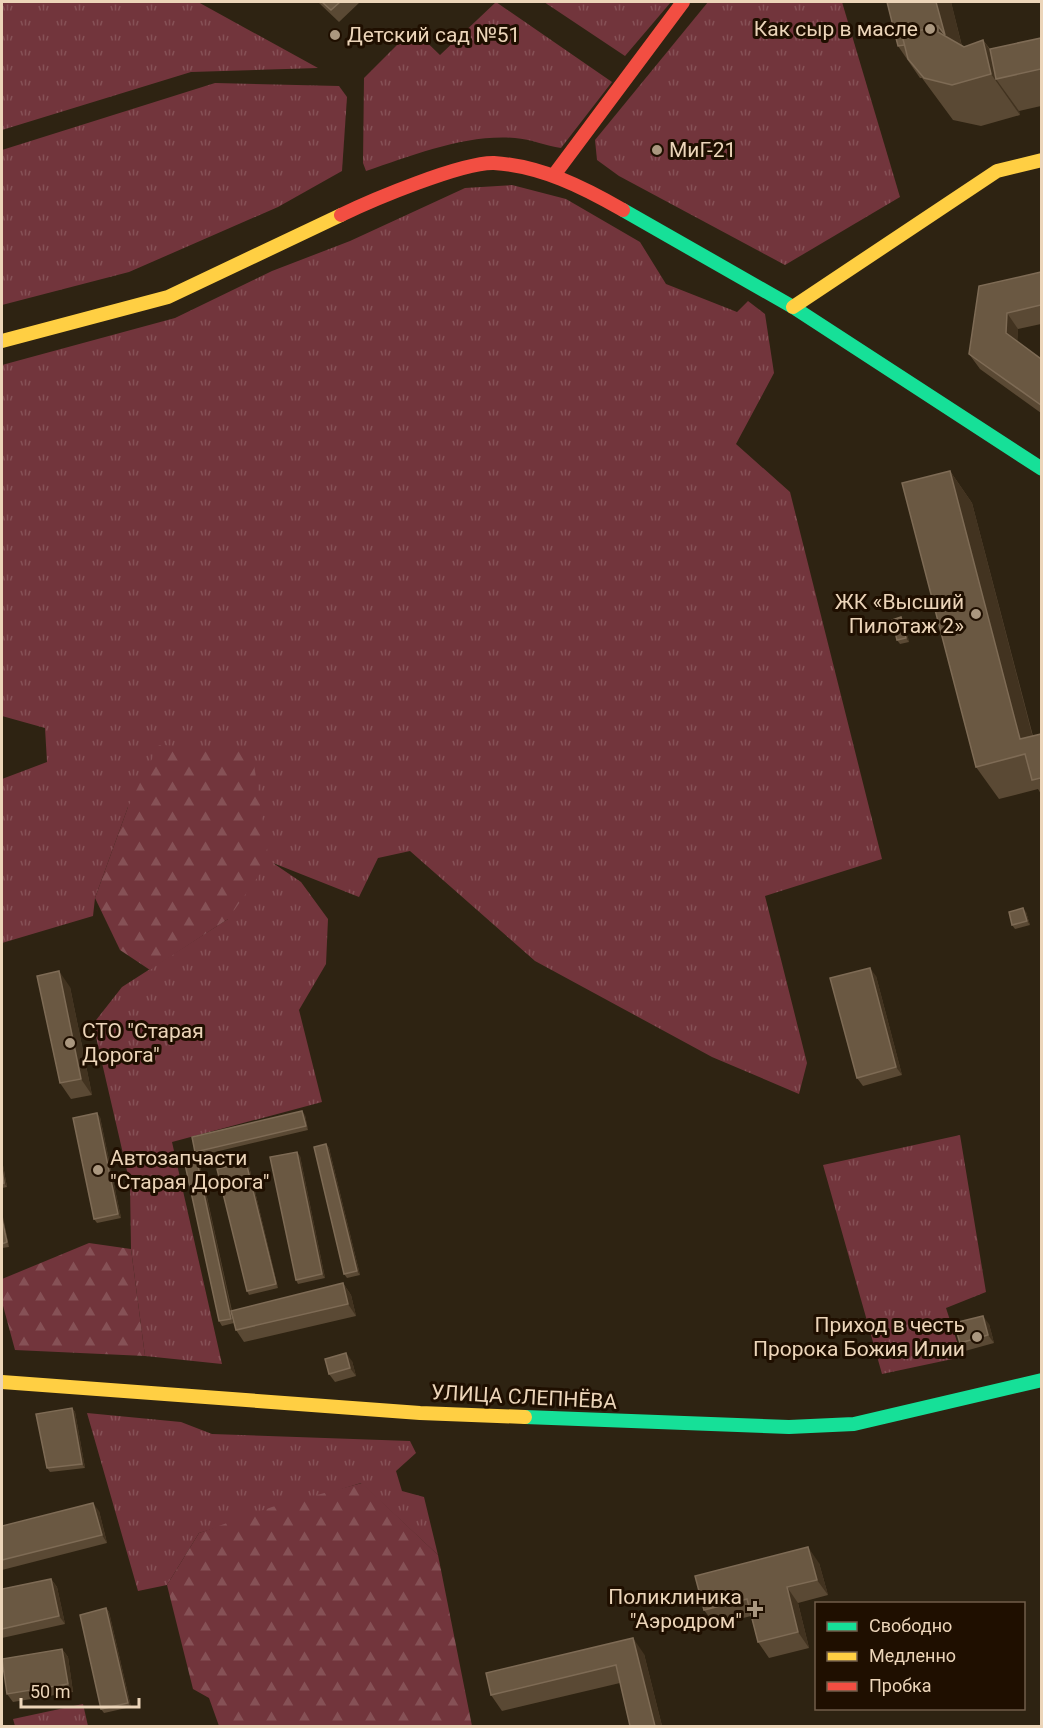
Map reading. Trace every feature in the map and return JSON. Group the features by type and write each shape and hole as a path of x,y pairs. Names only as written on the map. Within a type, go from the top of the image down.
{"street":[{"path":"554,175 683,2"},
{"path":"793,307 997,171 1041,160"},
{"path":"2,341 168,297 359,206 444,174 492,163 554,175 595,194 793,307 1041,469"},
{"name":"УЛИЦА СЛЕПНЁВА","path":"2,1382 244,1398 420,1413 789,1427 854,1424 1041,1380"}],"green space":[{"path":"2,2 198,2 318,68 191,72 2,130"},
{"path":"496,2 612,82 561,148 515,138 477,139 421,152 366,171 363,163 364,78 413,29 440,55"},
{"path":"544,2 671,2 625,56"},
{"path":"708,2 842,2 900,197 785,265 619,176 597,160 595,140"},
{"path":"215,83 339,86 347,97 342,171 278,207 129,272 2,305 2,150"},
{"path":"512,185 566,199 640,242 666,284 737,312 748,301 765,314 774,373 736,444 790,492 882,859 765,896 807,1063 799,1094 712,1057 535,961 410,851 378,858 359,897 273,863 301,882 328,919 326,964 299,1010 322,1102 172,1142 222,1364 145,1356 131,1249 130,1184 93,1024 122,987 228,919 128,807 95,898 93,916 2,943 2,779 47,762 45,728 2,716 2,365 175,318 272,271 350,241 465,188"},
{"path":"159,745 252,752 269,861 228,919 150,970 120,950 95,898 128,807"},
{"path":"960,1135 986,1292 946,1308 962,1357 882,1374 823,1165"},
{"path":"89,1243 131,1249 145,1356 15,1350 2,1302 2,1279"},
{"path":"87,1413 181,1422 212,1434 410,1441 416,1453 396,1471 402,1491 424,1497 438,1555 361,1483 199,1533 167,1585 138,1591"},
{"path":"362,1483 438,1555 472,1726 219,1726 209,1698 193,1689 167,1585 199,1533 272,1507"},
{"path":"83,1704 88,1726 15,1726 13,1719"}],"building":[{"path":"322,2 340,2 331,10"},
{"path":"887,2 936,2 945,35 938,26 902,35 905,45 898,46"},
{"path":"938,26 938,32 964,47 983,40 991,74 952,85 924,78 908,59 902,35"},
{"path":"1041,38 1041,69 996,79 990,49"},
{"path":"1041,272 1041,305 1007,313 1006,333 1041,359 1041,405 969,354 979,286"},
{"name":"ЖК «Высший Пилотаж 2»","path":"950,471 1020,739 1041,734 1041,778 1032,780 1025,754 976,767 902,483"},
{"path":"901,617 906,638 897,640 892,620"},
{"path":"1023,908 1027,921 1012,925 1009,912"},
{"path":"870,968 896,1067 857,1078 830,978"},
{"path":"59,971 81,1079 60,1083 37,976"},
{"path":"302,1111 306,1126 195,1152 192,1137"},
{"name":"Автозапчасти \"Старая Дорога\"","path":"97,1113 118,1214 94,1219 73,1118"},
{"path":"326,1144 357,1271 344,1274 314,1147"},
{"path":"195,1152 231,1319 219,1321 183,1155"},
{"path":"297,1152 322,1274 296,1280 270,1157"},
{"path":"246,1162 276,1284 247,1291 217,1169"},
{"path":"2,1219 7,1242 2,1244"},
{"path":"343,1283 348,1304 236,1330 231,1311"},
{"path":"983,1316 988,1335 960,1343 954,1323"},
{"path":"346,1353 350,1368 329,1374 325,1359"},
{"path":"72,1408 82,1464 47,1468 36,1414"},
{"path":"93,1503 102,1535 2,1560 2,1526"},
{"path":"808,1547 817,1580 787,1587 798,1632 758,1642 747,1599 704,1610 695,1576"},
{"path":"51,1579 59,1616 2,1629 2,1589"},
{"path":"106,1608 128,1703 101,1709 80,1615"},
{"path":"633,1638 655,1726 630,1726 616,1665 491,1695 486,1673"},
{"path":"62,1649 68,1684 7,1694 2,1659"}],"traffic: fast":[{"path":"623,210 793,307 1042,469"},
{"path":"525,1417 789,1427 854,1424 1042,1380"}],"traffic: slow":[{"path":"793,307 997,171 1042,160"},
{"path":"2,341 168,297 341,215"},
{"path":"2,1382 420,1413 525,1417"}],"traffic: jam":[{"path":"554,175 683,2"},
{"path":"341,215 440,175 480,164 494,163 545,173 593,193 623,210"}],"place":[{"name":"Как сыр в масле","path":"930,29"},
{"name":"Детский сад №51","path":"335,35"},
{"name":"МиГ-21","path":"657,150"},
{"name":"ЖК «Высший Пилотаж 2»","path":"976,614"},
{"name":"СТО \"Старая Дорога\"","path":"70,1043"},
{"name":"Автозапчасти \"Старая Дорога\"","path":"98,1170"},
{"name":"Приход в честь Пророка Божия Илии","path":"977,1337"},
{"name":"Поликлиника \"Аэродром\"","path":"755,1609"}]}
